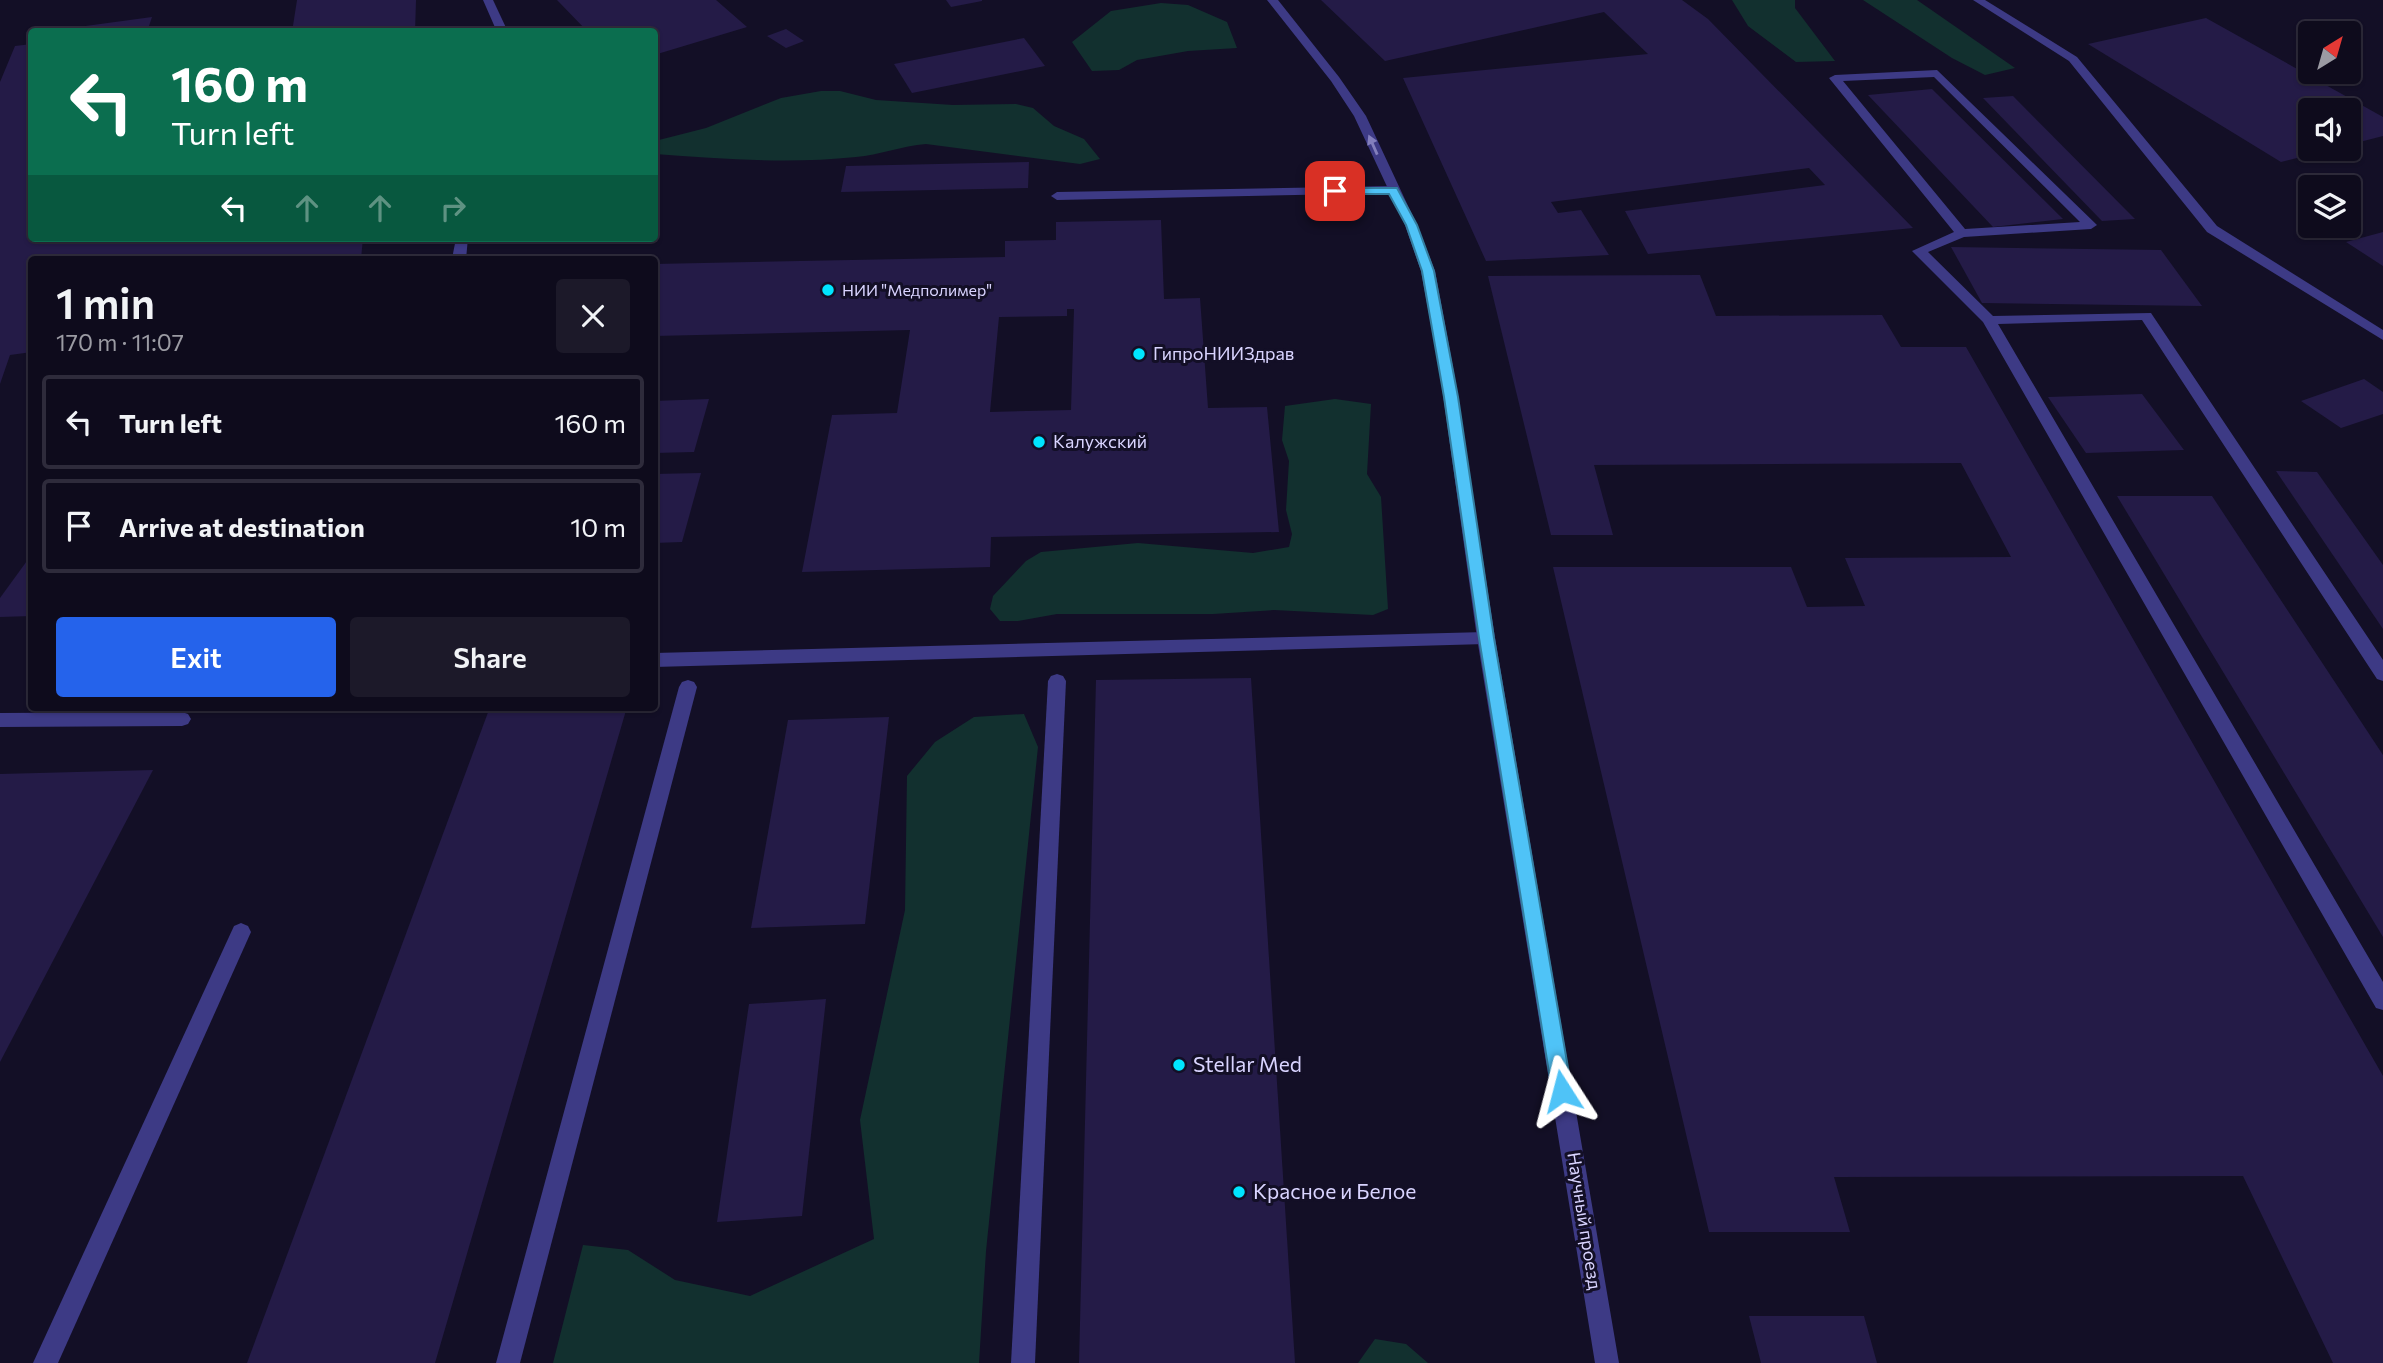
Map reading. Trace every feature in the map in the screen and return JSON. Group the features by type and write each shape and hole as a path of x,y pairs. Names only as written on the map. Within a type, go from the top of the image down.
{"street":[{"path":"488,0 501,28"},
{"name":"Научный проезд","path":"1272,0 1335,79 1360,116 1411,225 1428,271 1466,491 1486,638 1606,1363"},
{"path":"1978,0 2073,59 2212,229 2383,336"},
{"path":"1962,233 1835,78 1937,72 2091,225 1962,233 1919,251 1989,320 2383,1001"},
{"path":"1057,195 1393,190"},
{"path":"1989,320 2146,316 2383,674"},
{"path":"658,660 1486,638"},
{"path":"1023,1363 1058,681"},
{"path":"508,1363 688,687"},
{"path":"0,720 182,719"},
{"path":"45,1363 241,932"}],"green space":[{"path":"1732,0 1795,0 1795,8 1835,61 1796,62 1748,26"},
{"path":"1863,0 1917,0 2015,68 1985,75 1952,58"},
{"path":"1161,3 1188,5 1227,22 1237,48 1188,51 1137,60 1119,70 1092,71 1072,42 1111,11"},
{"path":"821,91 840,91 876,100 953,105 1016,104 1033,108 1054,126 1084,139 1100,159 1080,164 926,144 865,156 806,160 658,154 658,140 706,128 781,98"},
{"path":"1335,399 1371,404 1367,474 1381,497 1388,609 1373,615 1274,610 1213,614 1057,614 1018,621 1000,621 990,609 993,596 1026,561 1041,552 1138,543 1253,553 1289,547 1292,534 1286,510 1289,461 1282,440 1285,406"},
{"path":"1024,714 1038,747 986,1251 979,1363 553,1363 583,1245 628,1250 675,1280 750,1296 874,1239 860,1120 905,910 907,776 935,742 974,717"},
{"path":"1375,1339 1406,1344 1428,1363 1358,1363"}],"building":[{"path":"297,0 416,0 415,28 293,28"},
{"path":"557,0 716,0 747,27 658,54 658,28 584,28"},
{"path":"946,0 982,0 982,1 951,7"},
{"path":"1321,0 1682,0 1708,19 1913,228 1648,254 1625,211 1825,185 1809,168 1551,202 1558,213 1581,210 1609,255 1486,261 1403,78 1648,54 1604,12 1385,61"},
{"path":"152,17 148,28 71,28"},
{"path":"2206,18 2298,69 2298,84 2324,84 2349,98 2298,98 2298,158 2281,162 2088,44"},
{"path":"786,29 804,41 786,48 767,36"},
{"path":"1024,38 1045,66 912,93 894,64"},
{"path":"28,44 28,242 363,242 361,256 28,256 28,353 10,355 0,384 0,82 15,46"},
{"path":"1932,89 2063,219 1993,227 1868,95"},
{"path":"2013,96 2135,219 2102,221 1983,98"},
{"path":"2361,105 2383,117 2383,136 2361,142"},
{"path":"1029,162 1028,188 841,192 846,166"},
{"path":"1161,220 1164,299 1200,298 1208,408 1267,407 1279,532 991,537 990,567 802,572 832,415 897,413 910,330 658,336 658,264 1005,257 1005,241 1056,240 1056,222","holes":["1067,309 1074,309 1071,410 990,412 999,317 1067,316"]},
{"path":"2383,232 2383,266 2346,242"},
{"path":"1951,247 2161,250 2202,306 1982,303"},
{"path":"1700,275 1716,316 1882,315 1901,347 1966,347 2383,1076 2383,1363 2333,1363 2243,1176 1834,1177 1850,1232 1709,1232 1553,567 1791,567 1807,607 1865,606 1845,558 2011,557 1961,463 1594,465 1613,535 1551,535 1488,276"},
{"path":"2364,379 2383,392 2383,414 2341,428 2301,401"},
{"path":"2142,394 2184,450 2086,453 2048,397"},
{"path":"709,399 694,452 658,453 658,401"},
{"path":"2276,471 2317,472 2383,565 2383,629"},
{"path":"701,473 682,542 658,543 658,474"},
{"path":"2117,496 2212,496 2383,755 2383,937"},
{"path":"28,560 28,616 0,617 0,598"},
{"path":"1251,678 1295,1363 1079,1363 1096,680"},
{"path":"489,711 626,711 435,1363 247,1363"},
{"path":"889,717 865,924 751,928 788,720"},
{"path":"153,770 0,1062 0,774"},
{"path":"826,999 802,1216 717,1222 749,1004"},
{"path":"1749,1316 1864,1316 1877,1363 1761,1363"}],"place":[{"name":"НИИ \"Медполимер\"","path":"828,290"},
{"name":"ГипроНИИЗдрав","path":"1139,354"},
{"name":"Калужский","path":"1039,442"},
{"name":"Stellar Med","path":"1179,1065"},
{"name":"Красное и Белое","path":"1239,1192"}],"route":[{"path":"1335,191 1393,190 1411,225 1428,271 1451,397 1475,544 1486,638 1562,1091"}]}
